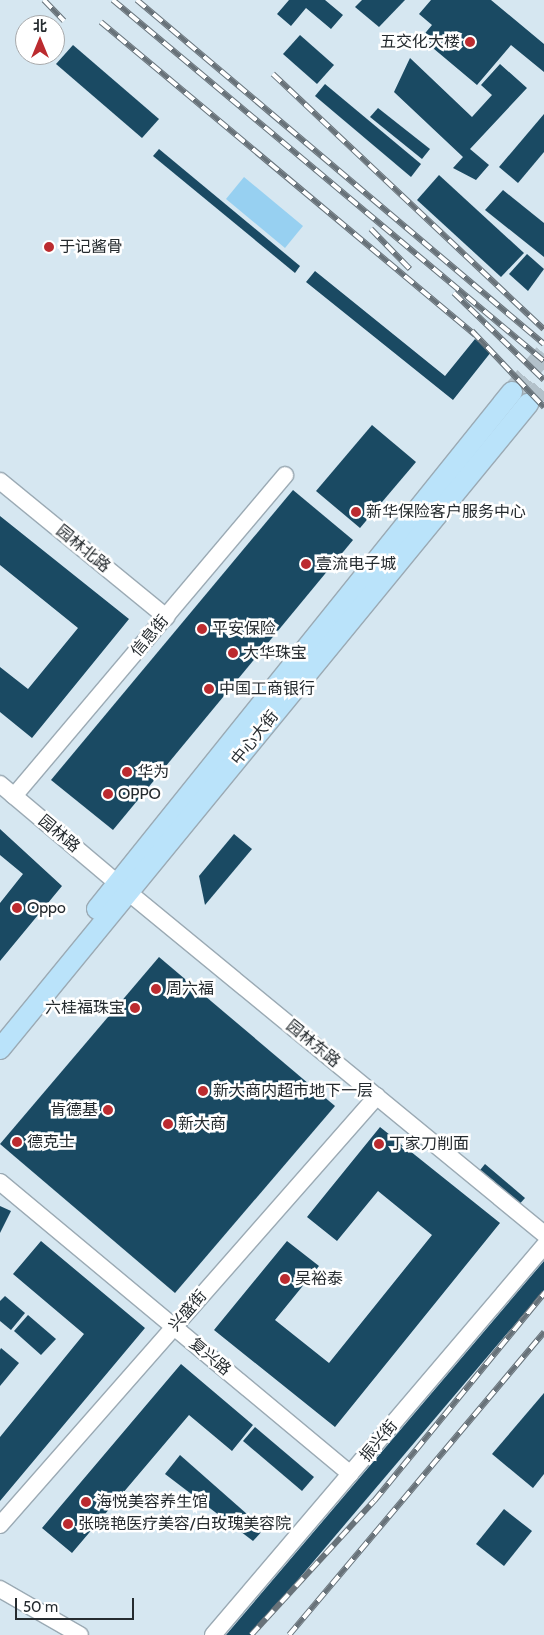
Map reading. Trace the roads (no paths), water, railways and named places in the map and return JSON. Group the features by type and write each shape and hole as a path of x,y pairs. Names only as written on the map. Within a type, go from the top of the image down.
{"main road":[{"name":"中心大街","path":"0,1049 123,888 512,392"},
{"name":"中心大街","path":"0,1027 123,888 528,404"}],"street":[{"name":"信息街","path":"14,796 285,476"},
{"name":"园林北路","path":"0,481 166,617"},
{"name":"园林路","path":"0,784 123,888"},
{"name":"园林东路","path":"123,888 544,1234"},
{"name":"兴盛街","path":"0,1526 377,1096"},
{"name":"复兴路","path":"0,1182 350,1474"},
{"name":"振兴街","path":"213,1635 544,1246"},
{"path":"0,1589 80,1635"}],"tunnel":[{"path":"512,392 544,354"},
{"path":"528,404 544,385"}],"railway":[{"path":"44,0 58,15"},
{"path":"113,0 544,361"},
{"path":"137,0 544,344"},
{"path":"101,22 476,335"},
{"path":"273,74 544,329"},
{"path":"371,229 410,269"},
{"path":"454,293 544,380"},
{"path":"472,331 544,407"},
{"path":"251,1635 374,1501 544,1293"},
{"path":"289,1635 544,1332"}],"place":[{"name":"五交化大楼","path":"470,42"},
{"name":"于记酱骨","path":"49,247"},
{"name":"新华保险客户服务中心","path":"356,512"},
{"name":"壹流电子城","path":"306,564"},
{"name":"平安保险","path":"202,629"},
{"name":"大华珠宝","path":"233,653"},
{"name":"中国工商银行","path":"209,689"},
{"name":"华为","path":"127,772"},
{"name":"OPPO","path":"108,794"},
{"name":"Oppo","path":"17,908"},
{"name":"周六福","path":"156,989"},
{"name":"六桂福珠宝","path":"135,1008"},
{"name":"新大商内超市地下一层","path":"203,1091"},
{"name":"肯德基","path":"108,1110"},
{"name":"新大商","path":"168,1124"},
{"name":"德克士","path":"17,1142"},
{"name":"丁家刀削面","path":"379,1144"},
{"name":"吴裕泰","path":"285,1279"},
{"name":"海悦美容养生馆","path":"86,1502"},
{"name":"张晓艳医疗美容/白玫瑰美容院","path":"68,1524"}]}
